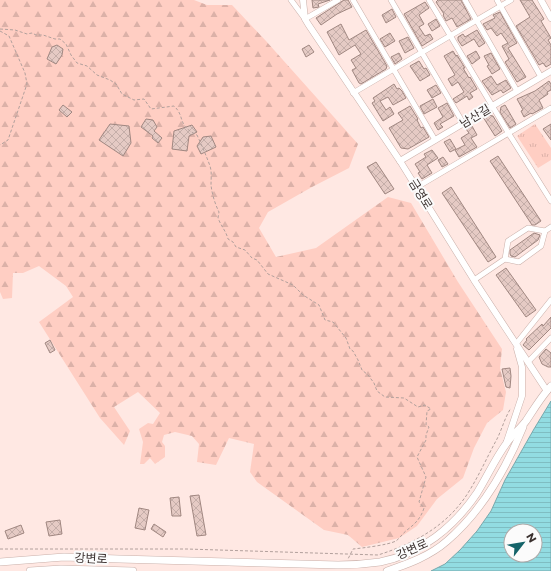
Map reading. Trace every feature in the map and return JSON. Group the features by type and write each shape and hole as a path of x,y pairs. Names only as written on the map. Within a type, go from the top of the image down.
{"main road":[{"name":"강변로","path":"0,562 64,557 347,565 361,565 381,562 428,543 443,532 460,515 476,495 506,443 526,421 549,389"},
{"name":"강변로","path":"387,571 406,565 429,553 447,542 465,524 483,503 495,483 514,449 526,421"},
{"path":"119,559 119,571"},
{"name":"강변로","path":"30,571 61,569 134,571"}],"street":[{"name":"금영로","path":"291,0 305,18 352,92 400,161 474,280 516,344 549,389"},
{"path":"303,0 305,18 338,0"},
{"path":"352,0 392,70 435,140"},
{"path":"391,0 463,123"},
{"path":"429,0 551,201"},
{"path":"465,0 517,91"},
{"path":"496,0 541,77"},
{"path":"352,92 422,53 511,0"},
{"path":"541,0 549,8 551,18"},
{"name":"남산길","path":"400,161 551,71"},
{"path":"416,187 509,134 551,108"},
{"path":"505,259 519,262 541,246 545,231 551,227"},
{"path":"474,280 505,259 508,242 528,228 545,231"},
{"path":"506,443 522,396 522,367 516,344 551,300"},
{"path":"528,362 551,338"}],"path":[{"path":"0,29 15,30 27,34 32,33 60,39 66,44 77,63 87,66 97,75 116,84 122,94 134,100 144,99 151,109 174,106 177,108 183,124 188,130 197,135 201,146 205,149 210,166 216,206 220,212 218,218 225,230 228,240 233,242 236,247 245,250 252,258 257,260 268,274 293,285 303,295 319,305 325,320 333,322 346,338 350,349 353,351 362,370 368,374 377,390 385,397 404,398 418,407 425,405 431,409 427,412 426,425 429,427 426,440 417,457 426,477 419,502 424,508 422,514 414,525 406,530 396,541 368,548 353,549 349,555 347,565"},
{"path":"0,31 9,36 25,73 27,84 8,140 0,145"},
{"path":"0,548 187,549 378,555 402,547 419,539 446,519 466,496 502,429 510,410 514,405"}],"green space":[{"path":"0,0 194,0 207,5 232,5 358,144 349,168 268,212 259,228 276,257 316,248 388,197 411,203 458,282 502,349 500,368 506,392 503,410 487,423 474,448 463,478 437,499 417,526 399,538 362,547 348,535 324,530 257,482 250,472 254,444 229,438 216,465 197,462 199,444 192,436 175,432 164,435 162,442 165,446 165,457 155,464 150,458 144,464 140,464 143,442 139,429 148,423 153,424 160,413 138,392 114,407 130,431 124,445 100,418 39,322 73,297 66,286 39,266 23,273 13,273 12,298 3,299 0,292"},
{"path":"535,124 551,148 551,160 538,168 517,136"}],"water":[{"path":"551,401 551,571 431,571 445,564 477,531 491,511 505,480"}],"building":[{"path":"312,0 330,0 318,4 319,7 313,8"},
{"path":"344,0 348,0 352,7 337,14 321,25 316,18"},
{"path":"438,0 461,0 471,19 457,27 452,18 446,21 443,15 444,14 436,2"},
{"path":"520,0 532,0 544,19 541,21 551,38 548,40 551,45 551,64 546,67 543,63 539,65 516,26 530,17"},
{"path":"425,2 429,8 419,15 424,24 419,27 425,36 430,34 433,39 422,46 404,14"},
{"path":"392,9 396,17 386,23 382,15"},
{"path":"500,12 517,43 508,48 526,77 517,82 505,62 509,59 502,46 508,43 501,33 497,36 491,28 487,30 483,24 495,18 493,15"},
{"path":"436,19 440,26 432,31 428,24"},
{"path":"341,24 349,40 366,30 387,66 386,69 361,84 359,83 352,70 356,68 351,60 361,54 355,45 339,55 327,32"},
{"path":"477,30 485,43 479,47 474,39 462,46 458,40 458,37 463,34 465,37"},
{"path":"390,33 395,41 385,47 380,39"},
{"path":"408,37 414,48 405,53 399,41"},
{"path":"57,45 63,49 62,55 56,64 47,59 52,47"},
{"path":"309,45 314,52 306,57 302,49"},
{"path":"453,51 456,56 457,55 465,68 463,68 477,89 470,93 473,97 469,100 467,96 456,103 453,99 464,92 458,82 452,86 448,79 455,75 444,56"},
{"path":"476,51 480,58 472,64 467,56"},
{"path":"399,53 402,59 395,64 391,57"},
{"path":"491,53 500,69 492,74 487,66 489,65 484,56"},
{"path":"419,61 430,75 420,81 410,66"},
{"path":"491,76 497,85 506,80 511,88 503,93 501,90 492,95 482,81"},
{"path":"549,81 551,84 551,90 539,100 543,108 524,117 521,111 523,110 517,99 535,91"},
{"path":"394,84 397,89 399,88 402,91 406,98 393,105 388,97 380,101 386,110 390,107 394,114 383,121 372,103 375,101 373,98"},
{"path":"436,85 441,93 432,98 427,90"},
{"path":"433,99 437,107 424,114 420,106"},
{"path":"447,103 454,116 440,124 443,127 438,130 434,123 443,117 438,108"},
{"path":"63,105 72,112 67,117 59,110"},
{"path":"505,105 516,124 510,128 500,112 501,107"},
{"path":"410,106 418,119 417,120 421,128 423,127 429,137 408,149 401,148 389,128 403,120 398,113"},
{"path":"488,115 493,116 502,131 495,136 483,117"},
{"path":"146,119 153,120 157,127 154,131 162,138 158,143 152,138 153,136 141,127"},
{"path":"110,124 129,126 131,143 123,156 99,140"},
{"path":"551,124 551,140 543,129"},
{"path":"192,125 197,132 189,136 187,151 172,149 174,131"},
{"path":"472,126 477,135 471,138 477,147 459,157 455,150 465,145 461,138 469,133 466,129"},
{"path":"211,136 216,147 201,154 197,146 203,137"},
{"path":"450,139 456,149 450,152 444,142"},
{"path":"432,150 438,158 427,165 432,173 422,179 415,164 426,157 424,154"},
{"path":"498,156 541,221 535,225 532,225 490,161"},
{"path":"443,157 448,164 442,167 438,160"},
{"path":"376,162 394,189 385,194 367,167"},
{"path":"451,187 496,257 488,262 442,193"},
{"path":"534,233 540,235 538,240 515,257 511,256 510,250"},
{"path":"506,268 536,310 526,317 496,275"},
{"path":"551,317 551,328 529,350 523,345 527,340 526,339 542,324 543,326"},
{"path":"50,340 55,350 50,353 45,343"},
{"path":"546,349 551,353 551,367 542,364 539,357"},
{"path":"510,368 510,388 506,387 502,369"},
{"path":"199,495 206,535 197,536 190,496"},
{"path":"179,497 181,516 172,516 170,498"},
{"path":"139,508 149,510 145,530 135,528"},
{"path":"60,520 62,534 49,536 46,522"},
{"path":"154,524 166,532 163,537 151,529"},
{"path":"21,525 24,533 8,539 5,531"}]}
